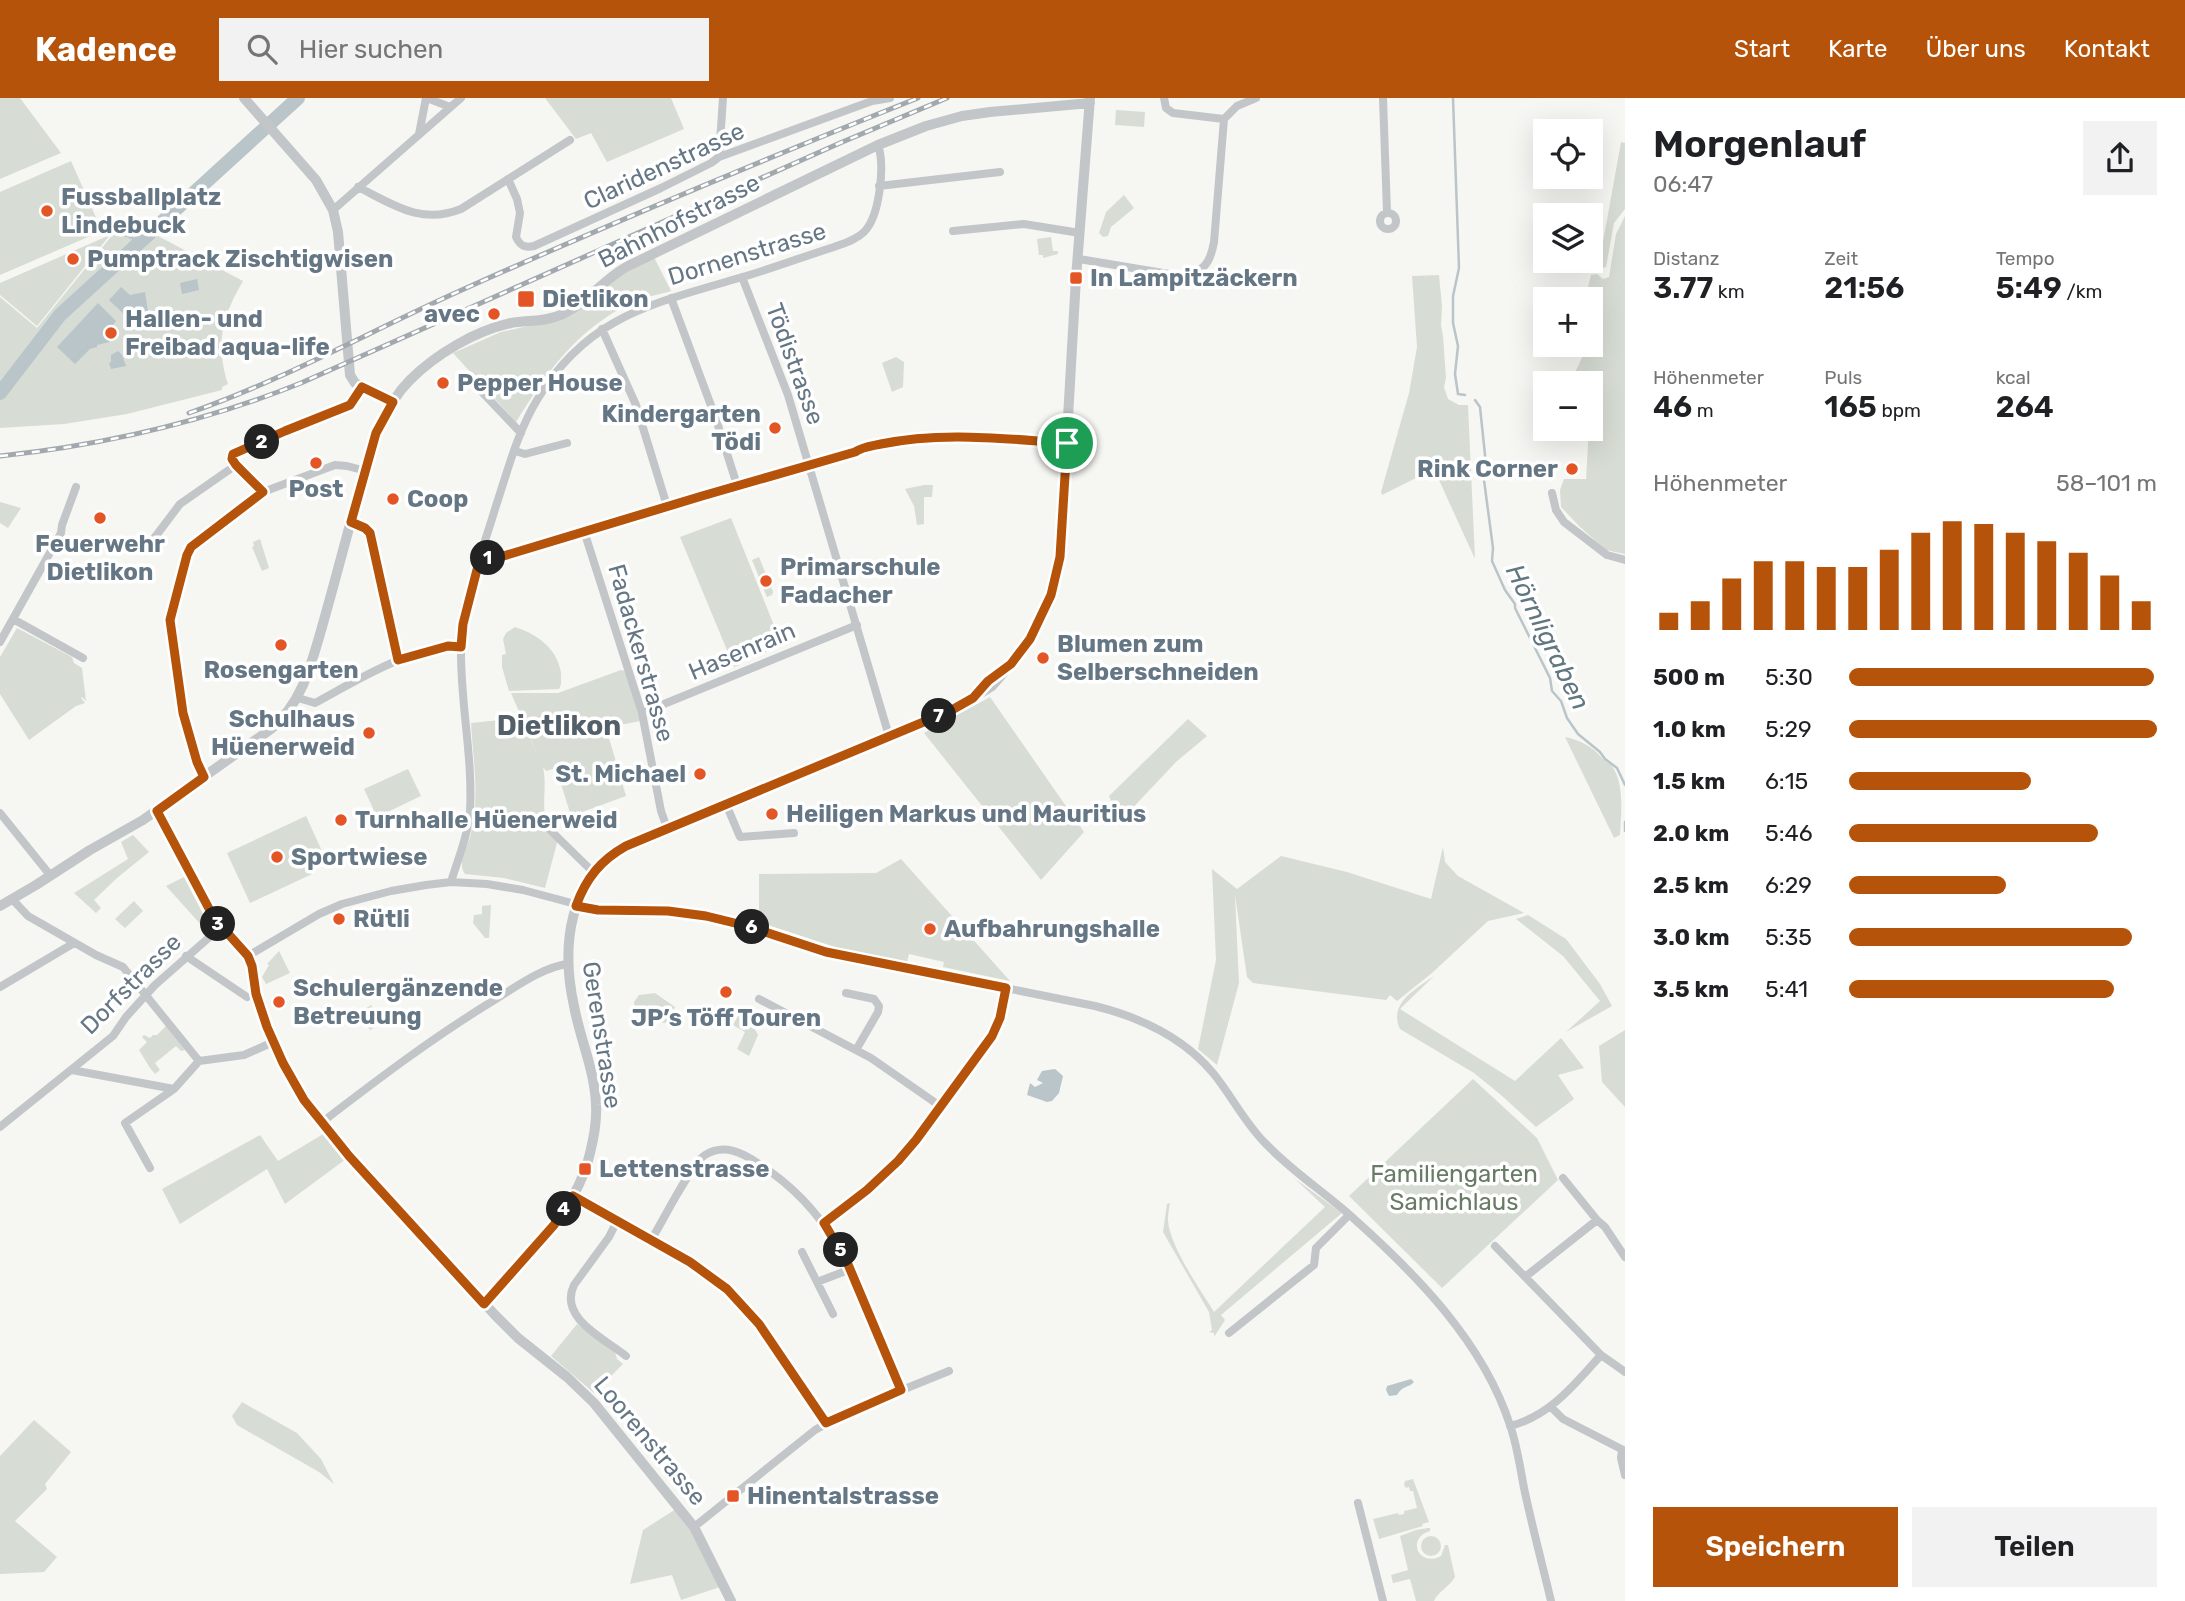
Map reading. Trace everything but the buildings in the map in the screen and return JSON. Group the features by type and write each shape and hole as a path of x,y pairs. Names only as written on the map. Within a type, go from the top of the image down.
{"street":[{"path":"244,98 316,180 333,210 346,304 348,367 352,379 362,387 393,402"},
{"path":"419,134 427,98 450,107"},
{"path":"333,210 461,98"},
{"path":"719,157 723,98"},
{"name":"Claridenstrasse","path":"508,178 519,206 516,237 528,247 661,188 719,157 872,101 890,98"},
{"path":"1164,98 1166,108 1173,113 1224,120"},
{"path":"1079,259 1181,276 1197,273 1202,269 1209,261 1214,242 1224,120 1237,106 1256,98"},
{"path":"1383,98 1387,212"},
{"path":"548,828 593,872 616,852 667,828 950,711 978,694 988,681 1005,670 1030,639 1051,595 1060,557 1076,278 1090,100"},
{"name":"Bahnhofstrasse","path":"0,906 157,811 271,729 288,713 298,698 313,658 376,433 393,402 411,379 448,351 505,325 562,315 581,303 619,271 878,145 926,126 962,116 1090,100"},
{"path":"358,187 414,214 431,217 446,215 461,209 570,140"},
{"name":"Dornenstrasse","path":"451,883 470,812 461,647 463,624 480,558 515,451 536,402 550,380 574,353 602,329 639,309 860,236 867,230 874,216 882,158 878,145"},
{"path":"879,186 1000,172"},
{"path":"1387,212 1396,220 1395,225 1388,229 1380,222 1381,216 1387,212"},
{"path":"953,231 1024,224 1080,233"},
{"name":"Tödistrasse","path":"742,277 788,395 889,736"},
{"path":"671,298 716,419 737,485"},
{"path":"602,329 636,405 667,506"},
{"path":"263,492 236,465 232,459 233,454 350,405 362,387"},
{"path":"482,392 521,433"},
{"path":"480,558 497,558 890,442 972,437 1067,443"},
{"path":"515,451 525,454 567,443"},
{"path":"149,545 180,504 236,465"},
{"path":"204,777 183,713 170,620 191,547 263,492 335,465 366,471"},
{"path":"0,642 61,533 76,487"},
{"path":"1552,493 1556,510 1564,522 1607,555 1625,560"},
{"path":"351,522 370,533 398,660"},
{"name":"Fadackerstrasse","path":"584,531 642,712 661,811 667,828"},
{"path":"13,619 83,658"},
{"name":"Hasenrain","path":"642,712 857,625"},
{"path":"298,698 315,703 398,660 448,646 461,647"},
{"path":"726,804 740,837 794,833"},
{"path":"157,811 221,927"},
{"path":"0,813 50,875"},
{"name":"Gerenstrasse","path":"484,1304 554,1225 573,1196 591,1151 596,1105 588,1058 574,1008 568,964 571,925 576,906 593,872"},
{"path":"248,956 319,914 342,904 391,891 451,883 499,886 598,910 668,911 706,916 747,926 826,952 1120,1013 1166,1034 1213,1073 1266,1145 1397,1259 1456,1324 1490,1378 1510,1426 1551,1601"},
{"path":"12,899 28,916 123,967 199,1061"},
{"name":"Dorfstrasse","path":"0,1127 115,1034 146,994 221,927"},
{"name":"Loorenstrasse","path":"221,927 248,956 260,1007 272,1042 296,1086 321,1123 484,1304 518,1338 594,1402 694,1527 731,1601"},
{"path":"0,987 74,943"},
{"path":"186,956 247,997"},
{"path":"321,1123 418,1049 481,1008 538,975 568,964"},
{"path":"824,1223 889,1171 913,1144 995,1030 1006,988"},
{"path":"846,993 874,999 879,1006 856,1050"},
{"path":"759,999 856,1050 940,1106"},
{"path":"150,1168 125,1122 174,1089 199,1061 244,1055 272,1042"},
{"path":"72,1070 174,1089"},
{"path":"652,1240 696,1163 705,1155 719,1150 737,1152 773,1173 802,1198 824,1223 850,1269 901,1390"},
{"path":"1563,1178 1605,1227 1625,1257"},
{"path":"573,1196 706,1272 741,1302 765,1332 826,1423"},
{"path":"1229,1333 1314,1265 1316,1248 1349,1215"},
{"path":"1525,1277 1597,1220"},
{"path":"617,1221 609,1237 574,1285 570,1303 577,1318 626,1356"},
{"path":"1495,1246 1601,1355 1625,1372"},
{"path":"802,1252 833,1314"},
{"path":"817,1282 850,1269"},
{"path":"1510,1426 1533,1418 1551,1407 1601,1355"},
{"path":"694,1527 805,1436 826,1423 949,1371"},
{"path":"1551,1407 1563,1419 1624,1451 1621,1458 1625,1475"},
{"path":"1358,1503 1383,1601"}],"green space":[{"name":"Fussballplatz Lindebuck","path":"0,98 20,98 61,153 0,179"},
{"path":"545,98 671,98 684,129 607,162 591,133 576,139"},
{"path":"1116,110 1145,112 1144,127 1115,125"},
{"path":"1621,142 1625,143 1625,209 1614,223 1606,267 1603,268 1603,242"},
{"name":"Fussballplatz Lindebuck","path":"71,161 102,231 0,275 0,192"},
{"path":"1124,195 1134,208 1111,227 1108,236 1103,237 1099,233 1106,212"},
{"path":"1625,216 1625,554 1606,550 1580,527 1561,507 1560,490 1564,479 1586,479 1588,441 1603,441 1603,371 1576,371 1582,357 1603,357 1603,287 1588,287 1591,275 1597,274 1603,279 1609,277 1616,234"},
{"name":"Hallen- und Freibad aqua-life","path":"131,227 141,227 243,281 230,307 221,343 228,384 222,387 222,390 127,414 64,424 0,428 0,297 37,328 114,233"},
{"name":"Pumptrack Zischtigwisen","path":"110,235 37,326 0,295 0,283"},
{"path":"1051,237 1053,251 1058,251 1058,254 1043,258 1043,255 1039,255 1037,239"},
{"path":"654,257 671,291 631,303 594,326 564,354 516,422 453,353 501,332 555,320 613,278"},
{"path":"1439,275 1446,378 1444,387 1448,399 1459,405 1468,405 1475,559 1434,469 1382,495 1381,492 1409,393 1417,347 1412,276"},
{"path":"896,357 904,362 903,387 892,392 882,363"},
{"path":"933,485 932,497 924,497 924,524 917,525 914,506 905,489"},
{"path":"0,502 21,508 8,528 0,523"},
{"path":"731,518 777,633 735,651 740,665 734,667 680,537"},
{"path":"260,539 269,568 262,571 252,547 253,542"},
{"path":"759,557 773,592 767,597 752,560"},
{"path":"515,627 538,638 556,657 561,673 559,689 509,691 502,667 502,655 506,654 503,639 506,633"},
{"path":"17,628 72,657 74,663 82,668 86,701 82,697 85,703 76,706 29,740 0,694 0,657"},
{"path":"778,635 782,645 760,654 756,644"},
{"path":"621,670 626,671 640,721 606,728 626,796 571,816 556,768 546,771 543,767 545,813 551,830 558,839 545,888 504,878 465,874 462,859 471,833 475,806 471,723 521,718 539,758 511,693 558,693"},
{"path":"990,697 1084,832 1041,880 924,733"},
{"path":"1188,719 1207,736 1176,762 1124,817 1113,806 1109,796"},
{"path":"1565,737 1590,747 1611,765 1615,772 1621,798 1620,835 1614,838"},
{"path":"408,769 421,796 377,817 364,789"},
{"name":"Sportwiese","path":"306,816 327,862 311,870 312,874 250,903 227,853"},
{"path":"133,835 149,852 94,900 101,908 96,913 74,893 128,859 121,842"},
{"path":"1443,847 1445,862 1458,876 1524,913 1488,921 1397,1001 1390,995 1386,1000 1253,983 1247,977 1235,895 1239,983 1217,1065 1198,1049 1216,960 1212,869 1237,889 1281,856 1347,872 1431,899"},
{"path":"901,859 1010,981 943,967 944,962 909,954 907,962 838,948 759,922 759,874 876,873"},
{"path":"184,877 207,922 203,927 166,886"},
{"path":"134,901 143,911 125,928 115,919"},
{"path":"491,905 489,938 485,938 473,923 474,915 482,914 482,906"},
{"path":"1528,915 1566,939 1600,984 1612,1006 1566,1032 1600,1001 1563,956 1516,919"},
{"path":"279,951 290,973 266,984 262,977 269,965 267,964"},
{"path":"1434,976 1400,1009 1515,1081 1561,1038 1584,1068 1558,1075 1574,1099 1536,1127 1474,1073 1400,1029 1397,1020 1401,1004"},
{"path":"655,993 675,1007 667,1023 656,1022 654,1012 636,1017 634,1002 639,995"},
{"path":"371,1005 382,1023 370,1030 359,1013"},
{"path":"738,1016 751,1022 758,1035 749,1056 737,1049 745,1032 733,1025"},
{"path":"166,1026 185,1050 181,1051 176,1046 155,1063 160,1070 155,1074 139,1050 147,1042 142,1037 144,1035 150,1038"},
{"path":"1625,1030 1625,1107 1602,1082 1599,1046"},
{"name":"Familiengarten Samichlaus","path":"1473,1079 1537,1138 1558,1180 1442,1288 1349,1196"},
{"path":"325,1133 346,1159 285,1204 267,1169 180,1224 162,1189 260,1135 278,1161"},
{"path":"1295,1179 1342,1213 1221,1315 1225,1320 1214,1337 1214,1333 1209,1332 1212,1330 1209,1312 1163,1232 1167,1204 1170,1203 1168,1220 1174,1242 1214,1312 1325,1207"},
{"path":"577,1324 615,1352 617,1359 623,1364 594,1393 551,1356"},
{"path":"242,1402 297,1433 321,1459 334,1484 319,1472 237,1425 232,1416"},
{"path":"34,1420 71,1452 45,1484 47,1489 15,1521 57,1557 44,1572 0,1574 0,1456"},
{"path":"1413,1479 1429,1522 1379,1539 1373,1519 1404,1514 1404,1511 1417,1508 1413,1491 1404,1485 1405,1481"},
{"path":"676,1509 691,1530 720,1587 681,1600 672,1575 630,1584 643,1530"},
{"path":"1430,1528 1430,1531 1418,1540 1418,1551 1426,1558 1433,1559 1441,1556 1445,1545 1448,1545 1455,1577 1434,1601 1416,1601 1410,1579 1393,1583 1391,1575 1408,1570 1400,1536"},
{"path":"1431,1536 1438,1539 1441,1546 1438,1553 1431,1556 1424,1553 1421,1546 1424,1539"}],"shaded area":[{"path":"197,279 199,290 182,294 180,283"},
{"path":"121,287 130,295 145,292 148,311 137,313 130,320 109,300"},
{"path":"98,303 116,321 113,325 119,332 109,342 90,349 75,364 57,347"},
{"path":"118,351 126,366 111,369 111,355"},
{"path":"1055,1069 1063,1076 1059,1093 1052,1101 1047,1102 1027,1095 1030,1083 1035,1087 1043,1083 1037,1080 1042,1071"},
{"path":"1411,1379 1414,1382 1412,1384 1397,1395 1389,1396 1387,1386"}],"waterway":[{"path":"0,393 60,315 298,98"},
{"path":"1453,98 1459,268 1453,296 1453,323 1458,346 1455,374 1458,394 1465,395"},
{"path":"119,232 140,242"},
{"name":"Hörnligraben","path":"1475,400 1480,407 1492,561 1505,590 1515,604 1550,678 1552,691 1561,701 1567,718 1578,734 1617,768 1625,785"},
{"name":"Hörnligraben","path":"1625,822 1625,831"}],"railway":[{"path":"189,413 259,385 577,239 918,98"},
{"path":"0,456 153,430 264,397 947,98"}],"place":[{"name":"Fussballplatz Lindebuck","path":"47,211"},
{"name":"Pumptrack Zischtigwisen","path":"73,259"},
{"name":"In Lampitzäckern","path":"1076,278"},
{"name":"Dietlikon","path":"526,299"},
{"name":"avec","path":"494,314"},
{"name":"Hallen- und Freibad aqua-life","path":"111,333"},
{"name":"Pepper House","path":"443,383"},
{"name":"Kindergarten Tödi","path":"775,428"},
{"name":"Post","path":"316,463"},
{"name":"Rink Corner","path":"1572,469"},
{"name":"Coop","path":"393,499"},
{"name":"Feuerwehr Dietlikon","path":"100,518"},
{"name":"Primarschule Fadacher","path":"766,581"},
{"name":"Rosengarten","path":"281,645"},
{"name":"Blumen zum Selberschneiden","path":"1043,658"},
{"name":"Schulhaus Hüenerweid","path":"369,733"},
{"name":"St. Michael","path":"700,774"},
{"name":"Heiligen Markus und Mauritius","path":"772,814"},
{"name":"Turnhalle Hüenerweid","path":"341,820"},
{"name":"Sportwiese","path":"277,857"},
{"name":"Rütli","path":"339,919"},
{"name":"Aufbahrungshalle","path":"930,929"},
{"name":"JP’s Töff Touren","path":"726,992"},
{"name":"Schulergänzende Betreuung","path":"279,1002"},
{"name":"Lettenstrasse","path":"585,1169"},
{"name":"Hinentalstrasse","path":"733,1496"}],"district":[{"name":"Dietlikon","path":"559,725"}],"route":[{"path":"362,387 393,402 376,433 351,522 370,533 398,660 448,646 461,647 463,624 480,558 497,558 890,442 972,437 1067,443 1060,557 1051,595 1030,639 1005,670 988,681 973,698 950,711 626,846 610,855 593,872 576,906 598,910 668,911 706,916 734,922 826,952 1006,988 1000,1018 992,1036 913,1144 878,1181 824,1223 847,1262 901,1390 826,1423 748,1309 727,1289 690,1262 573,1196 554,1225 484,1304 333,1138 304,1100 272,1042 256,994 248,956 214,918 157,811 204,777 183,713 170,620 191,547 263,492 236,465 232,459 233,454 350,405 362,387"}]}
